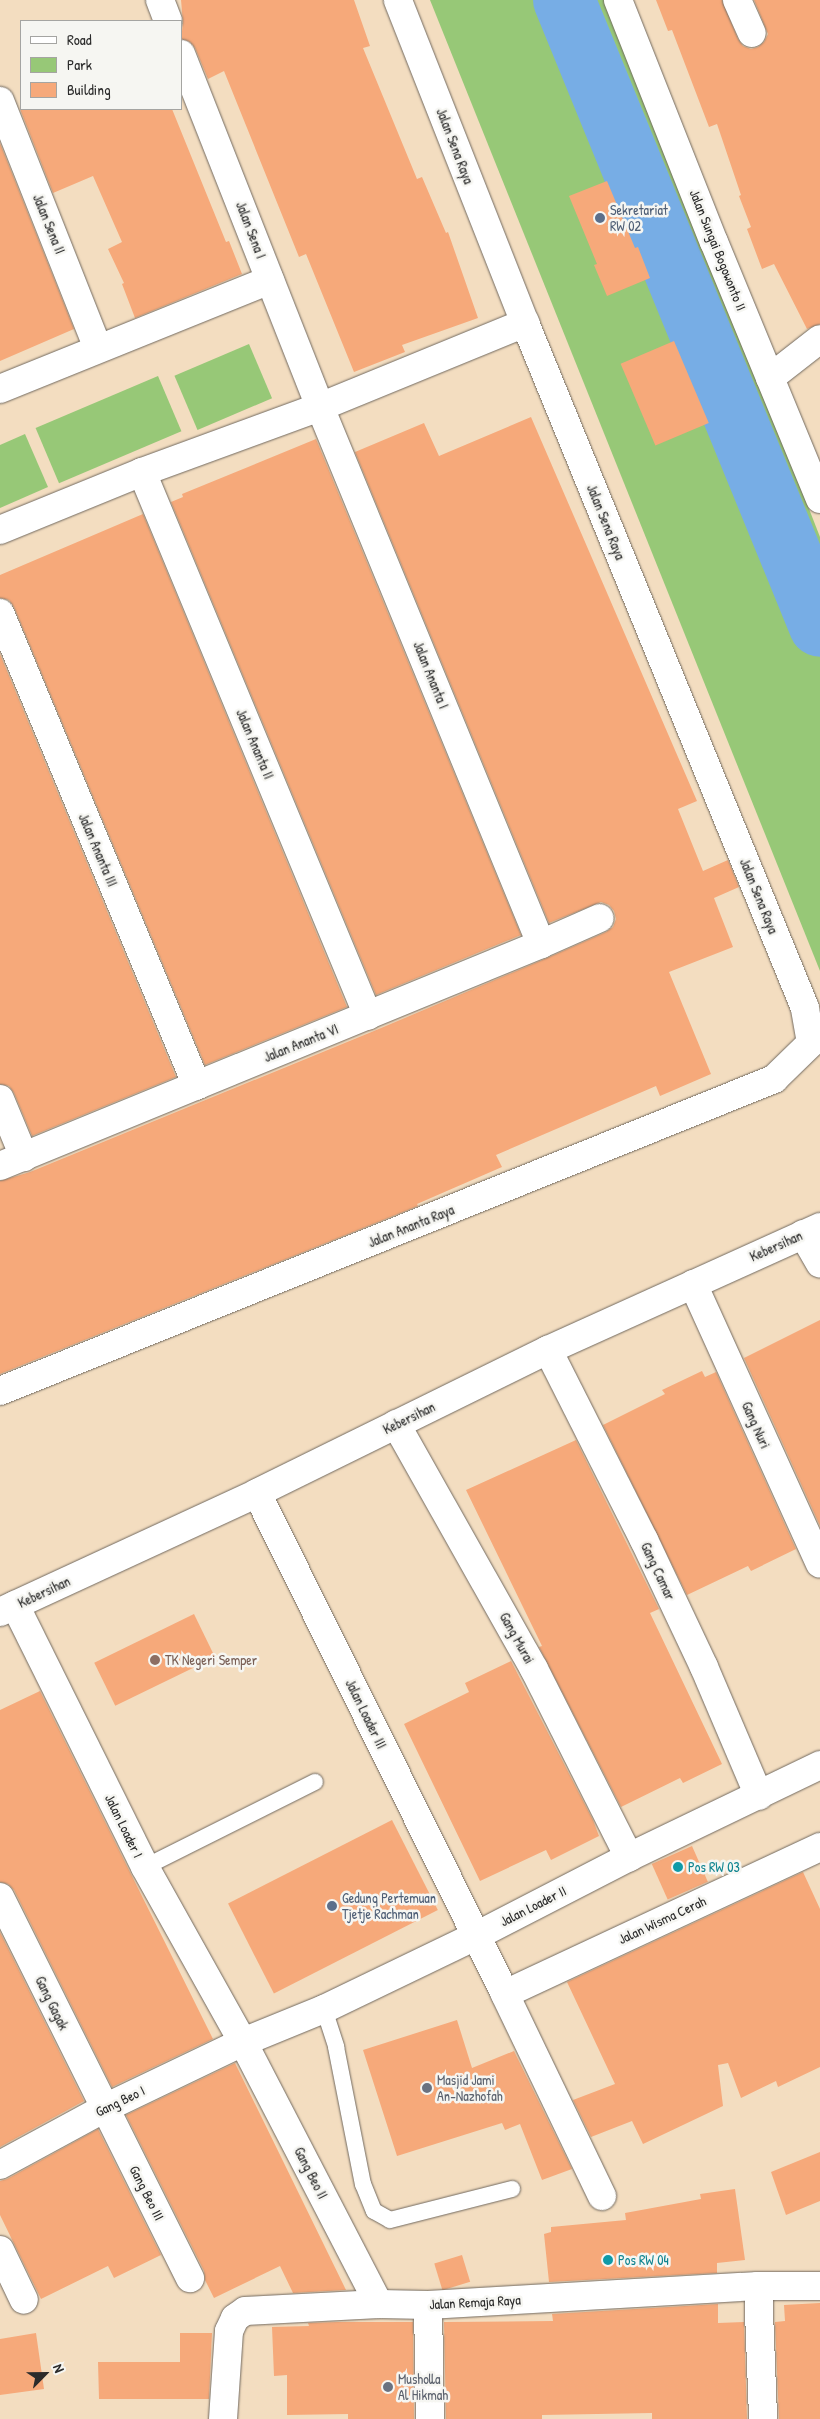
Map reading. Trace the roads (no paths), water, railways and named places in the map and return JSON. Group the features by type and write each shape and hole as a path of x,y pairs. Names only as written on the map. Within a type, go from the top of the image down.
{"street":[{"path":"160,0 168,20"},
{"name":"Jalan Sena Raya","path":"398,0 524,323 805,1008 811,1043"},
{"name":"Jalan Sungai Bogowonto II","path":"618,0 820,499"},
{"path":"737,0 752,33"},
{"name":"Jalan Sena I","path":"182,57 320,407"},
{"name":"Jalan Sena II","path":"0,101 98,348"},
{"path":"0,389 270,280"},
{"path":"0,530 142,472 320,407 524,323"},
{"path":"770,378 820,339"},
{"name":"Jalan Ananta I","path":"320,407 542,944"},
{"name":"Jalan Ananta II","path":"142,472 368,1016"},
{"name":"Jalan Ananta III","path":"0,614 197,1086"},
{"name":"Jalan Ananta VI","path":"12,1162 542,944 600,918"},
{"name":"Jalan Ananta Raya","path":"0,1391 774,1079 811,1043"},
{"path":"0,1099 12,1162"},
{"path":"812,1230 820,1263"},
{"name":"Kebersihan","path":"8,1609 257,1493 548,1350 812,1230"},
{"name":"Gang Nuri","path":"693,1284 820,1564"},
{"name":"Gang Camar","path":"548,1350 676,1608 759,1796"},
{"name":"Gang Murai","path":"396,1424 534,1669 629,1857"},
{"name":"Jalan Loader III","path":"257,1493 476,1936"},
{"name":"Jalan Loader I","path":"8,1609 145,1867 243,2042"},
{"name":"Jalan Loader II","path":"243,2042 324,2009 476,1936 629,1857 820,1765"},
{"name":"Jalan Wisma Cerah","path":"505,1994 820,1847"},
{"name":"Gang Gagak","path":"0,1897 104,2108"},
{"path":"476,1936 602,2196"},
{"name":"Gang Beo I","path":"0,2165 104,2108 243,2042"},
{"name":"Gang Beo II","path":"243,2042 379,2304"},
{"name":"Gang Beo III","path":"104,2108 190,2278"},
{"path":"0,2250 24,2300"},
{"path":"758,2286 763,2419"},
{"name":"Jalan Remaja Raya","path":"223,2419 229,2331 235,2318 245,2311 379,2304 428,2305 758,2286 820,2286"},
{"path":"428,2305 430,2419"},
{"path":"207,2419 223,2419"}],"lane":[{"path":"145,1867 314,1782"},
{"path":"324,2009 336,2047 363,2184 374,2211 390,2220 512,2189"}],"waterway":[{"path":"564,0 820,626"}],"place":[{"name":"Sekretariat RW 02","path":"600,218"},
{"name":"TK Negeri Semper","path":"155,1660"},
{"name":"Pos RW 03","path":"678,1867"},
{"name":"Gedung Pertemuan Tjetje Rachman","path":"332,1906"},
{"name":"Masjid Jami An-Nazhofah","path":"427,2088"},
{"name":"Pos RW 04","path":"608,2260"},
{"name":"Musholla Al Hikmah","path":"388,2387"}]}
